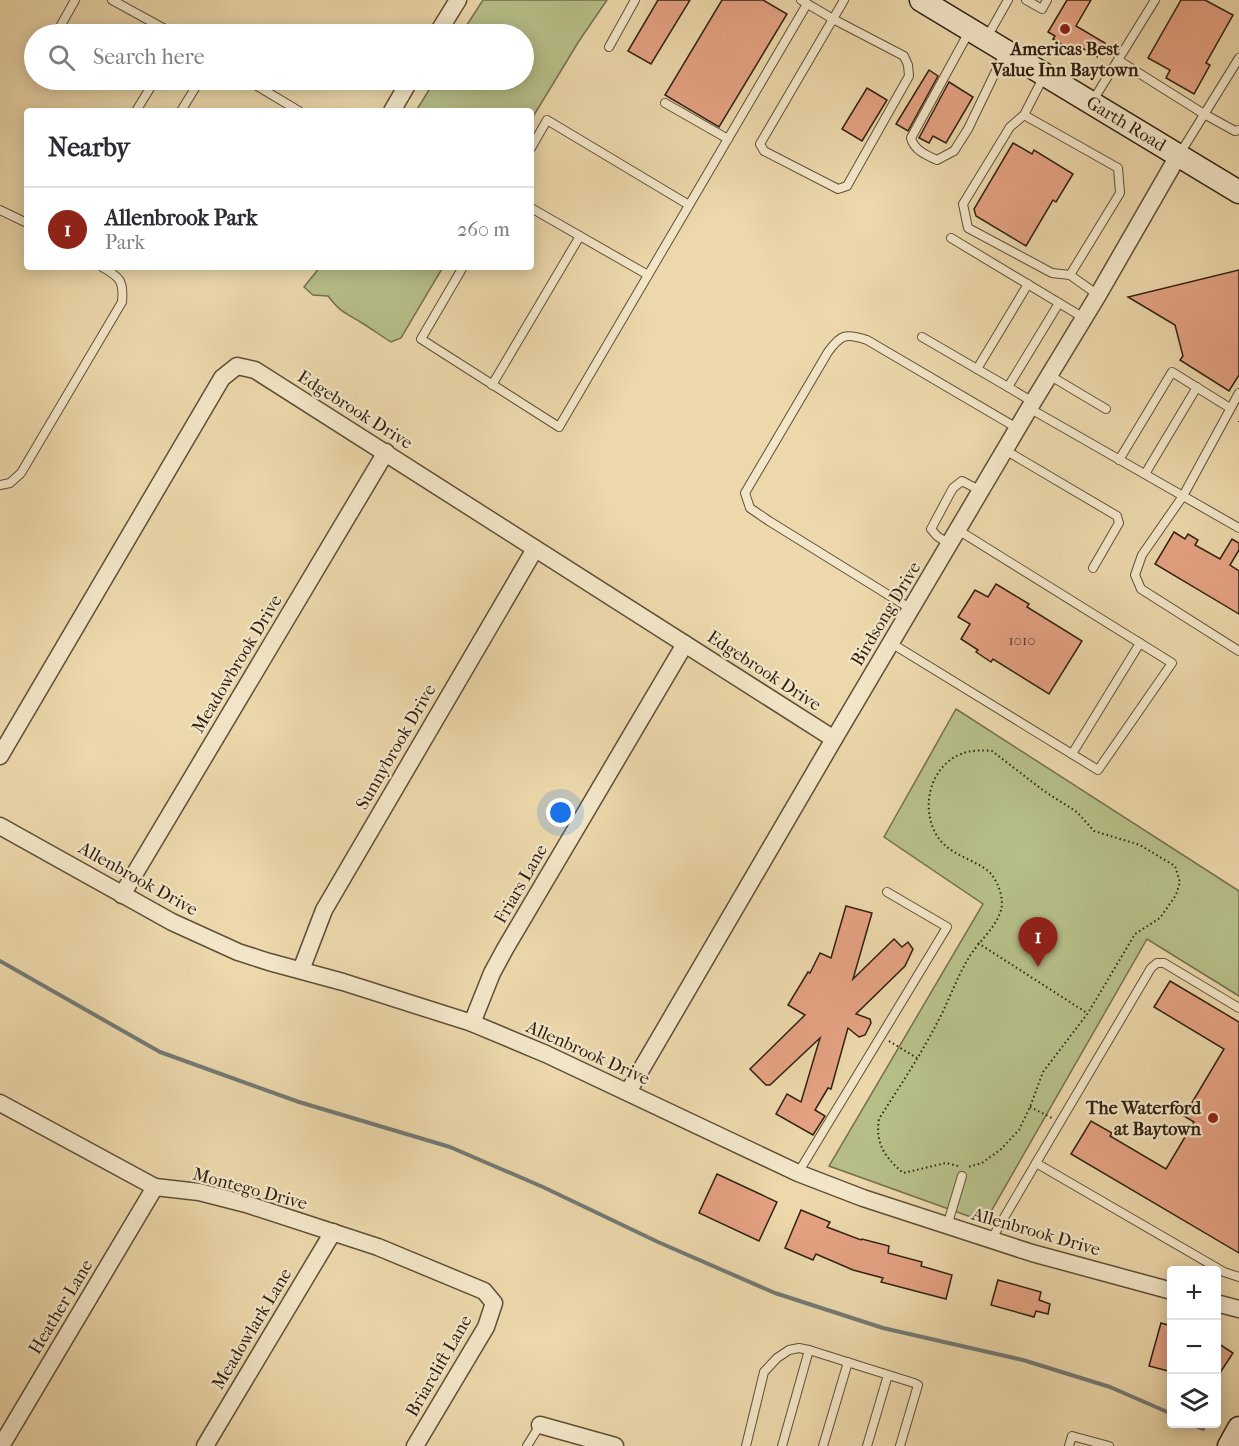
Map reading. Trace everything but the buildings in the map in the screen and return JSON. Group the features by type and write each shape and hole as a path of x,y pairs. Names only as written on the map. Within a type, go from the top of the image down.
{"main road":[{"name":"Garth Road","path":"921,0 1044,76 1239,191"},
{"path":"1229,1446 1239,1428"}],"street":[{"path":"443,24 458,0"},
{"path":"394,108 404,90"},
{"name":"Birdsong Drive","path":"628,1092 1178,156"},
{"name":"Edgebrook Drive","path":"0,756 222,378 237,366 255,370 834,739"},
{"name":"Meadowbrook Drive","path":"122,895 386,452"},
{"name":"Sunnybrook Drive","path":"301,970 324,910 535,549"},
{"name":"Friars Lane","path":"472,1023 492,973 685,644"},
{"name":"Allenbrook Drive","path":"0,826 122,895 205,938 259,959 343,982 472,1023 546,1054 798,1173 863,1198 947,1227 1167,1290"},
{"name":"Montego Drive","path":"0,1103 155,1187 199,1192 246,1204 378,1247 484,1291 494,1303"},
{"name":"Heather Lane","path":"1,1446 155,1187"},
{"name":"Meadowlark Lane","path":"205,1446 333,1232"},
{"name":"Briarclift Lane","path":"415,1446 486,1327 494,1303"},
{"path":"1221,1304 1239,1309"},
{"path":"540,1425 615,1446"}],"lane":[{"path":"62,24 75,0"},
{"path":"112,0 156,24"},
{"path":"609,47 635,0"},
{"path":"461,270 421,339 559,427 728,139 804,2 832,19 904,56 908,65 909,76 847,186 838,189 764,151 760,144 832,19 844,0"},
{"path":"1006,51 968,129 954,151 937,160 913,145 911,138 978,34 1008,0"},
{"path":"1026,0 1042,9 1047,0"},
{"path":"1092,103 1155,0"},
{"path":"1178,156 1239,58"},
{"path":"1118,60 1204,114 1236,131 1239,130"},
{"path":"1044,76 1024,115 1010,127 963,204 968,228 1052,273 1070,275 1098,295"},
{"path":"138,108 148,90"},
{"path":"183,108 194,90"},
{"path":"264,90 295,108"},
{"path":"665,103 728,139"},
{"path":"1024,115 1118,168 1120,193 1070,275"},
{"path":"534,143 547,120 689,205"},
{"path":"0,210 24,222"},
{"path":"534,210 648,275"},
{"path":"492,385 580,236"},
{"path":"951,238 1084,318"},
{"path":"0,485 10,483 21,473 122,302 123,287 117,276 107,270"},
{"path":"977,369 1028,284"},
{"path":"1008,387 1059,303"},
{"path":"911,609 750,508 745,493 774,443 838,338 852,335 867,340 1017,428"},
{"path":"922,337 1008,387 1031,405 1119,459 1239,528"},
{"path":"1119,459 1172,372 1230,408"},
{"path":"1049,375 1106,409"},
{"path":"1145,474 1197,387"},
{"path":"1239,393 1183,496 1142,555 1135,574 1141,589 1239,651"},
{"path":"1005,450 1118,516 1119,523 1093,568"},
{"path":"891,643 1098,770 1172,663 953,537 937,536 931,529 953,488 962,481 981,491"},
{"path":"1072,754 1140,643"},
{"path":"798,1173 947,927 887,892"},
{"path":"991,1240 1151,968 1157,963 1164,963 1239,1008"},
{"path":"1036,1163 1224,1272 1239,1277"},
{"path":"947,1227 962,1176"},
{"path":"746,1446 764,1372 777,1358 789,1350 799,1348 918,1385 900,1446"},
{"path":"782,1446 809,1350"},
{"path":"823,1446 848,1362"},
{"path":"867,1446 888,1375"},
{"path":"527,1446 540,1425"},
{"path":"1069,1446 1072,1436 1109,1446"}],"path":[{"path":"980,750 992,751 1044,791 1077,812 1094,831 1140,844 1176,866 1180,882 1176,895 1160,918 1134,934 1088,1013 1043,1072 1019,1130 1000,1150 982,1163 966,1168 946,1163 903,1173 890,1162 877,1134 879,1119 917,1058 978,944 994,924 1002,909 1001,895 992,874 951,850 940,840 931,824 928,808 931,789 938,773 961,754 980,750"},
{"path":"978,944 1088,1013"},
{"path":"881,1036 917,1058"},
{"path":"1030,1107 1061,1122"}],"green space":[{"path":"483,0 607,0 534,115 534,108 418,108 429,90 534,90 534,24 467,24"},
{"path":"318,270 441,270 401,338 391,342 344,312 328,296 313,295 304,287"},
{"path":"956,709 1239,891 1239,996 1147,939 985,1222 829,1166 983,904 884,837"}],"waterway":[{"path":"0,961 160,1052 299,1102 450,1147 775,1293 883,1328 1023,1360 1110,1387 1167,1412"}],"place":[{"name":"Americas Best Value Inn Baytown","path":"1065,29"},
{"name":"Allenbrook Park","path":"1038,967"},
{"name":"The Waterford at Baytown","path":"1213,1118"}]}
